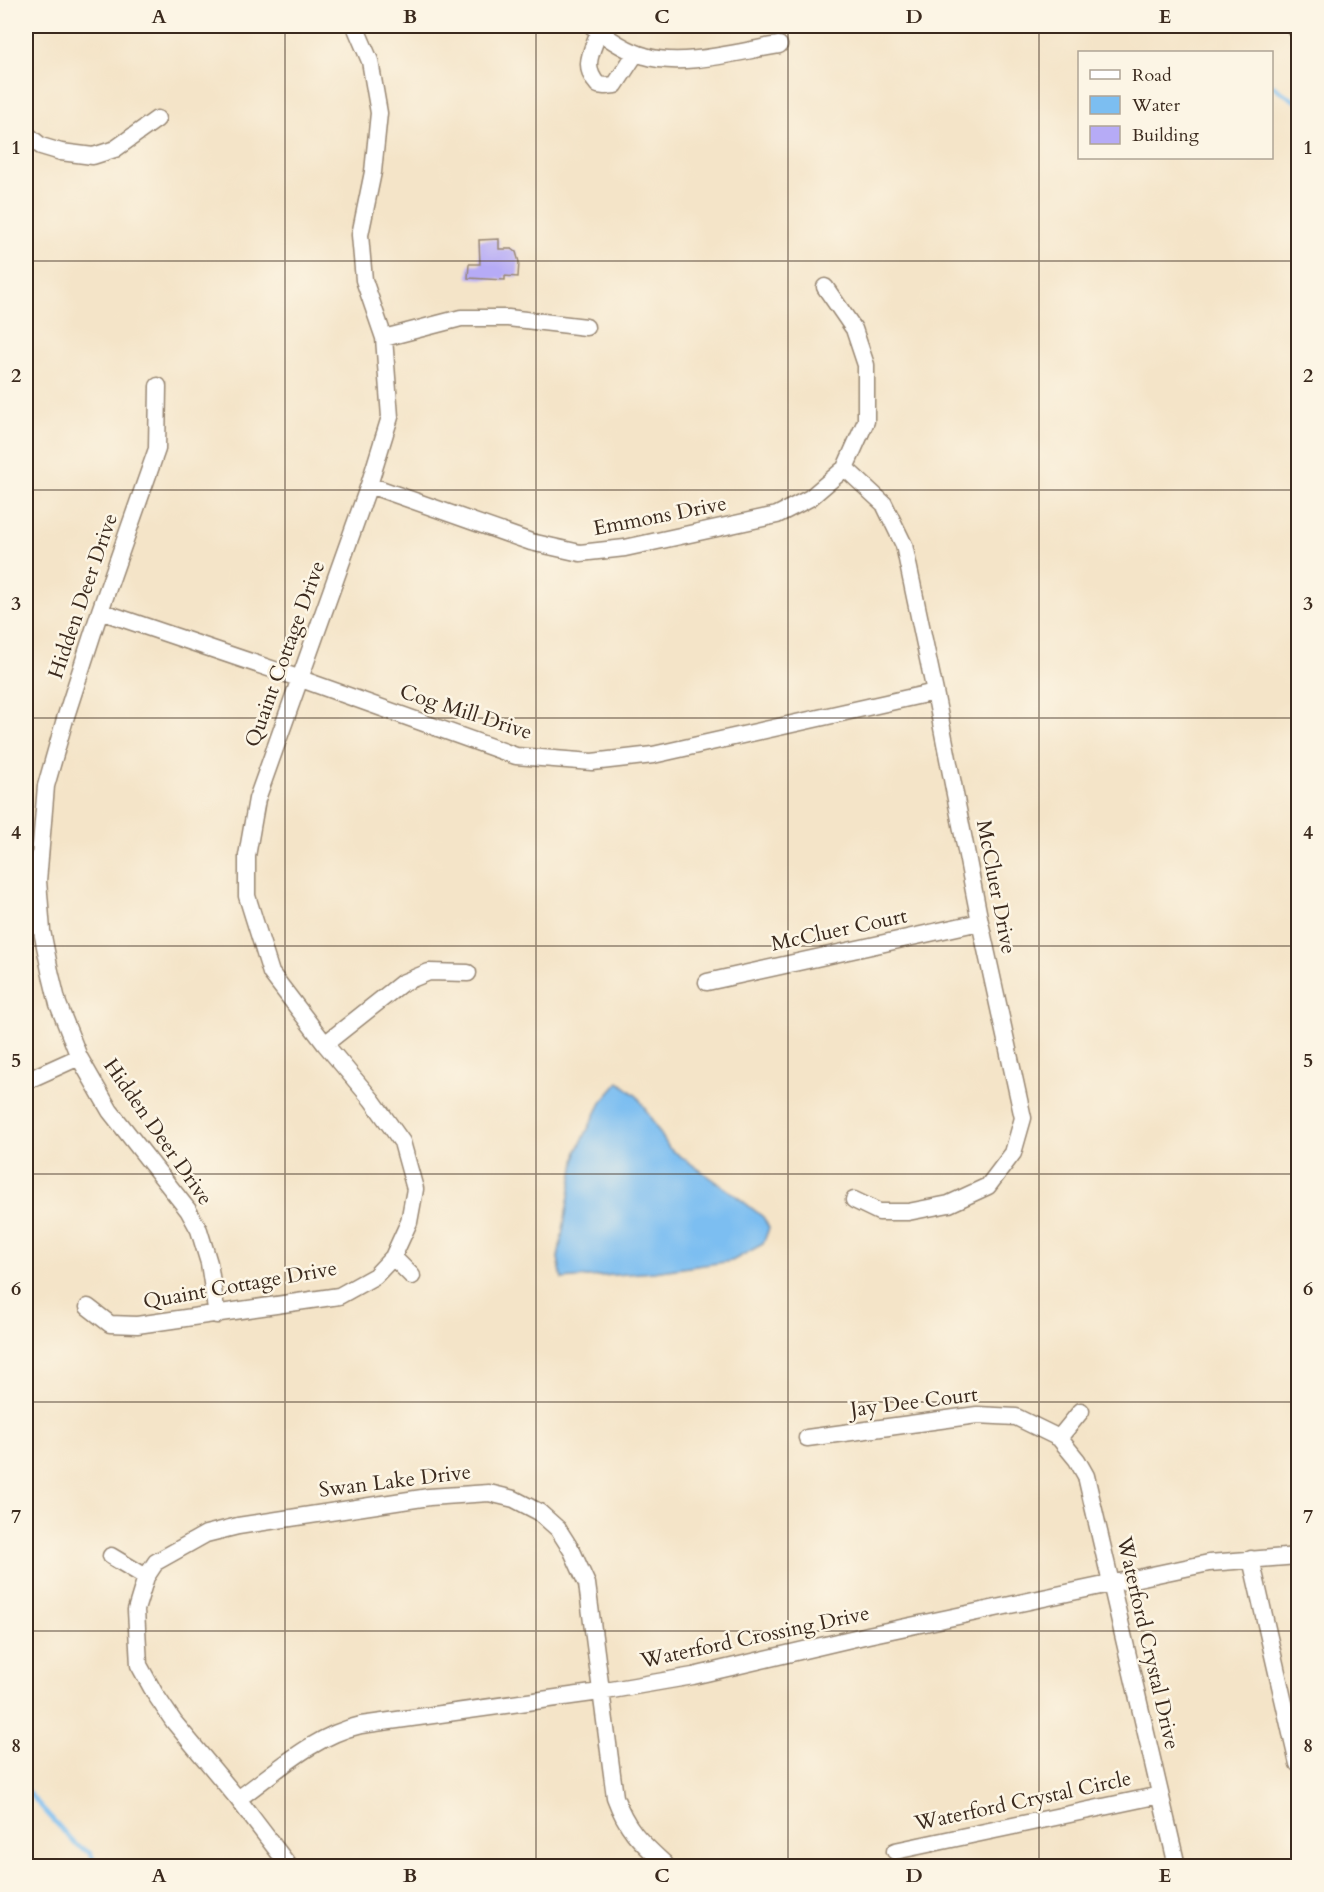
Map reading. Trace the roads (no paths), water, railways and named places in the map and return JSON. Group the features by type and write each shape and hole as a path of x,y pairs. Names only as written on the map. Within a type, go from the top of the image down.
{"street":[{"name":"Quaint Cottage Drive","path":"88,1307 111,1324 128,1325 175,1321 339,1296 375,1276 393,1257 409,1222 415,1189 402,1142 372,1100 325,1044 271,973 247,896 247,856 257,800 369,485 390,417 384,338 364,280 360,235 373,172 379,113 370,61 355,26"},
{"path":"636,53 615,85 605,87 598,85 588,71 588,61 596,28 646,57 689,59 779,45"},
{"path":"26,134 41,146 61,152 93,156 115,149 157,119"},
{"path":"825,287 854,329 866,365 866,421 845,468"},
{"path":"384,338 461,318 508,318 586,327"},
{"name":"Hidden Deer Drive","path":"158,386 157,450 100,611 65,719 46,786 32,882 55,993 79,1057 110,1111 188,1210 199,1230 209,1263 217,1315"},
{"name":"Emmons Drive","path":"369,485 531,542 580,553 625,548 777,515 810,498 845,468"},
{"name":"McCluer Drive","path":"845,468 884,504 904,545 980,922 1023,1118 1013,1153 988,1186 949,1204 908,1212 879,1212 854,1200"},
{"name":"Cog Mill Drive","path":"100,611 301,679 516,756 592,762 652,755 935,692"},
{"name":"McCluer Court","path":"707,982 980,922"},
{"path":"325,1044 402,983 429,972 468,973"},
{"path":"26,1081 79,1057"},
{"path":"393,1257 412,1276"},
{"path":"1059,1438 1081,1411"},
{"name":"Jay Dee Court","path":"807,1438 977,1415 1016,1417 1059,1438"},
{"name":"Waterford Crystal Drive","path":"1059,1438 1077,1460 1086,1476 1177,1866"},
{"name":"Swan Lake Drive","path":"238,1799 174,1722 139,1665 136,1610 146,1577 156,1562 206,1534 238,1526 429,1497 489,1493 506,1497 539,1512 558,1529 572,1551 587,1584 615,1797 622,1818 635,1837 665,1864"},
{"path":"111,1556 146,1577"},
{"name":"Waterford Crossing Drive","path":"238,1799 316,1742 340,1730 361,1725 600,1692 693,1676 868,1635 1209,1563 1299,1556"},
{"path":"1251,1559 1299,1764"},
{"name":"Waterford Crystal Circle","path":"895,1851 1160,1795"},
{"path":"238,1799 289,1866"}],"water":[{"path":"619,1082 638,1097 669,1148 763,1217 769,1228 763,1244 732,1261 654,1272 562,1279 558,1258 577,1151 601,1103"}],"waterway":[{"path":"1273,86 1298,103"},
{"path":"26,1790 76,1845 90,1853 100,1866"}]}
